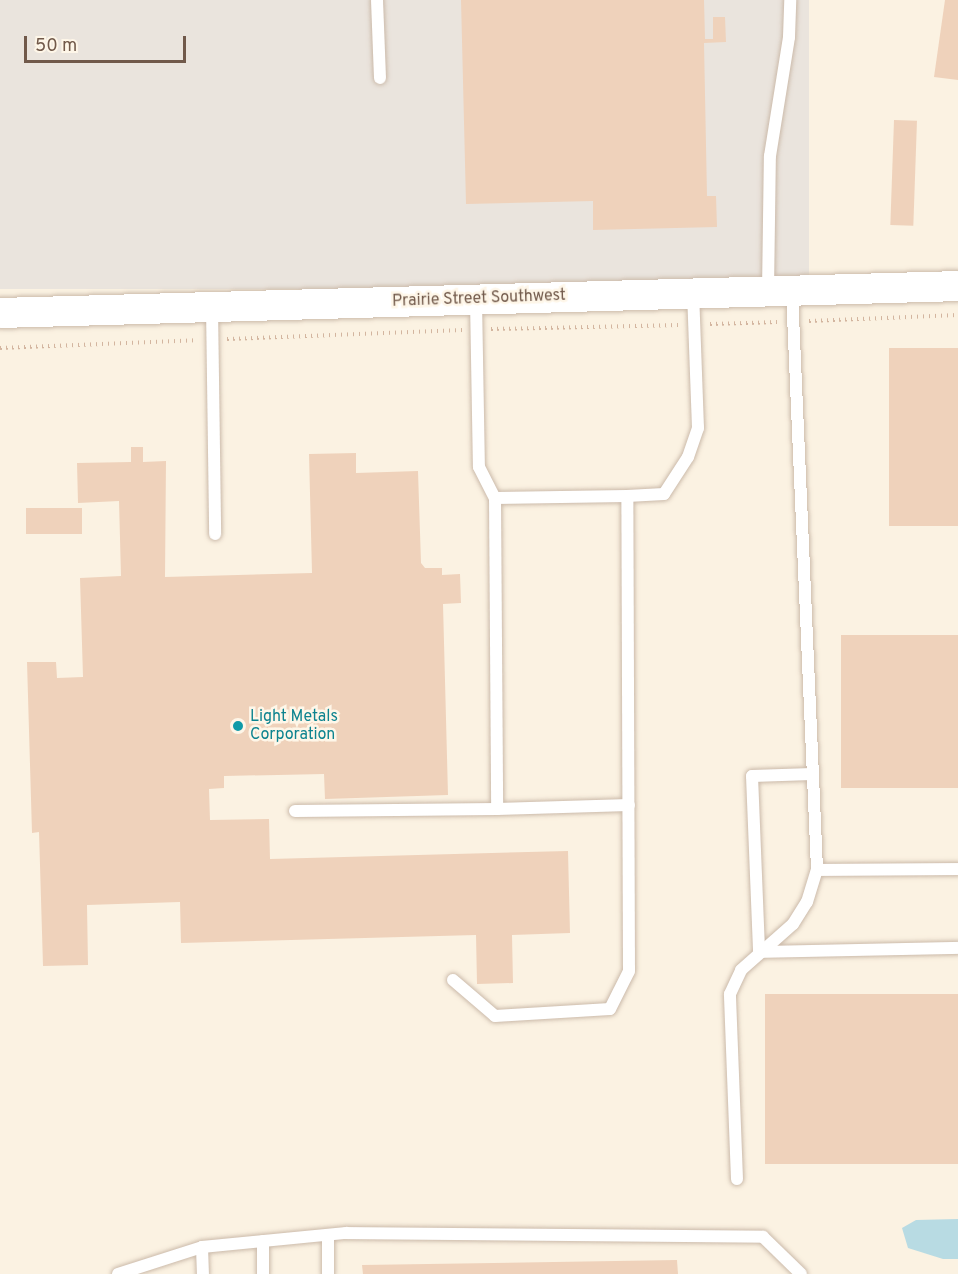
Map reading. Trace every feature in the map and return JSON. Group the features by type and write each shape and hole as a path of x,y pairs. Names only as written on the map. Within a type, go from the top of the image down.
{"street":[{"name":"Prairie Street Southwest","path":"0,314 476,298 958,286"}],"lane":[{"path":"377,0 380,78"},
{"path":"737,1179 730,994 741,970 793,924 807,902 817,870 770,156 789,37 790,0"},
{"path":"495,498 664,494 688,457 698,428 693,293"},
{"path":"476,298 479,467 495,498 497,809"},
{"path":"212,307 215,534"},
{"path":"453,981 495,1016 610,1009 629,971 627,496"},
{"path":"759,952 752,776 812,774"},
{"path":"296,811 628,805"},
{"path":"817,870 958,869"},
{"path":"759,952 958,948"},
{"path":"328,1235 328,1274"},
{"path":"118,1274 202,1247 328,1235 763,1237 801,1274"},
{"path":"263,1241 263,1274"},
{"path":"202,1247 203,1274"}],"shaded area":[{"path":"0,0 809,0 809,289 0,289"}],"water":[{"path":"958,1219 958,1259 943,1259 908,1248 902,1228 916,1220"}],"building":[{"path":"461,0 704,0 705,39 713,39 713,17 725,17 726,42 704,43 707,196 716,196 717,227 593,230 593,201 466,204"},
{"path":"945,0 958,0 958,80 934,77"},
{"path":"894,120 917,121 913,226 890,225"},
{"path":"889,348 958,348 958,526 889,526"},
{"name":"Light Metals Corporation","path":"131,447 143,447 143,462 166,461 165,577 312,573 309,454 356,453 356,473 418,471 421,563 425,568 442,568 442,575 460,574 461,603 443,604 448,795 325,799 324,774 224,776 224,788 209,789 210,820 269,819 270,859 568,851 570,933 512,935 513,983 477,984 476,935 181,943 180,902 87,905 88,965 43,966 39,832 32,833 27,662 56,662 57,678 83,677 80,578 121,576 119,501 78,503 77,463 131,462"},
{"path":"26,508 82,508 82,534 26,534"},
{"path":"841,635 958,635 958,788 841,788"},
{"path":"765,994 958,994 958,1164 765,1164"},
{"path":"677,1260 678,1274 363,1274 362,1265"}],"place":[{"name":"Light Metals Corporation","path":"238,726"}]}
